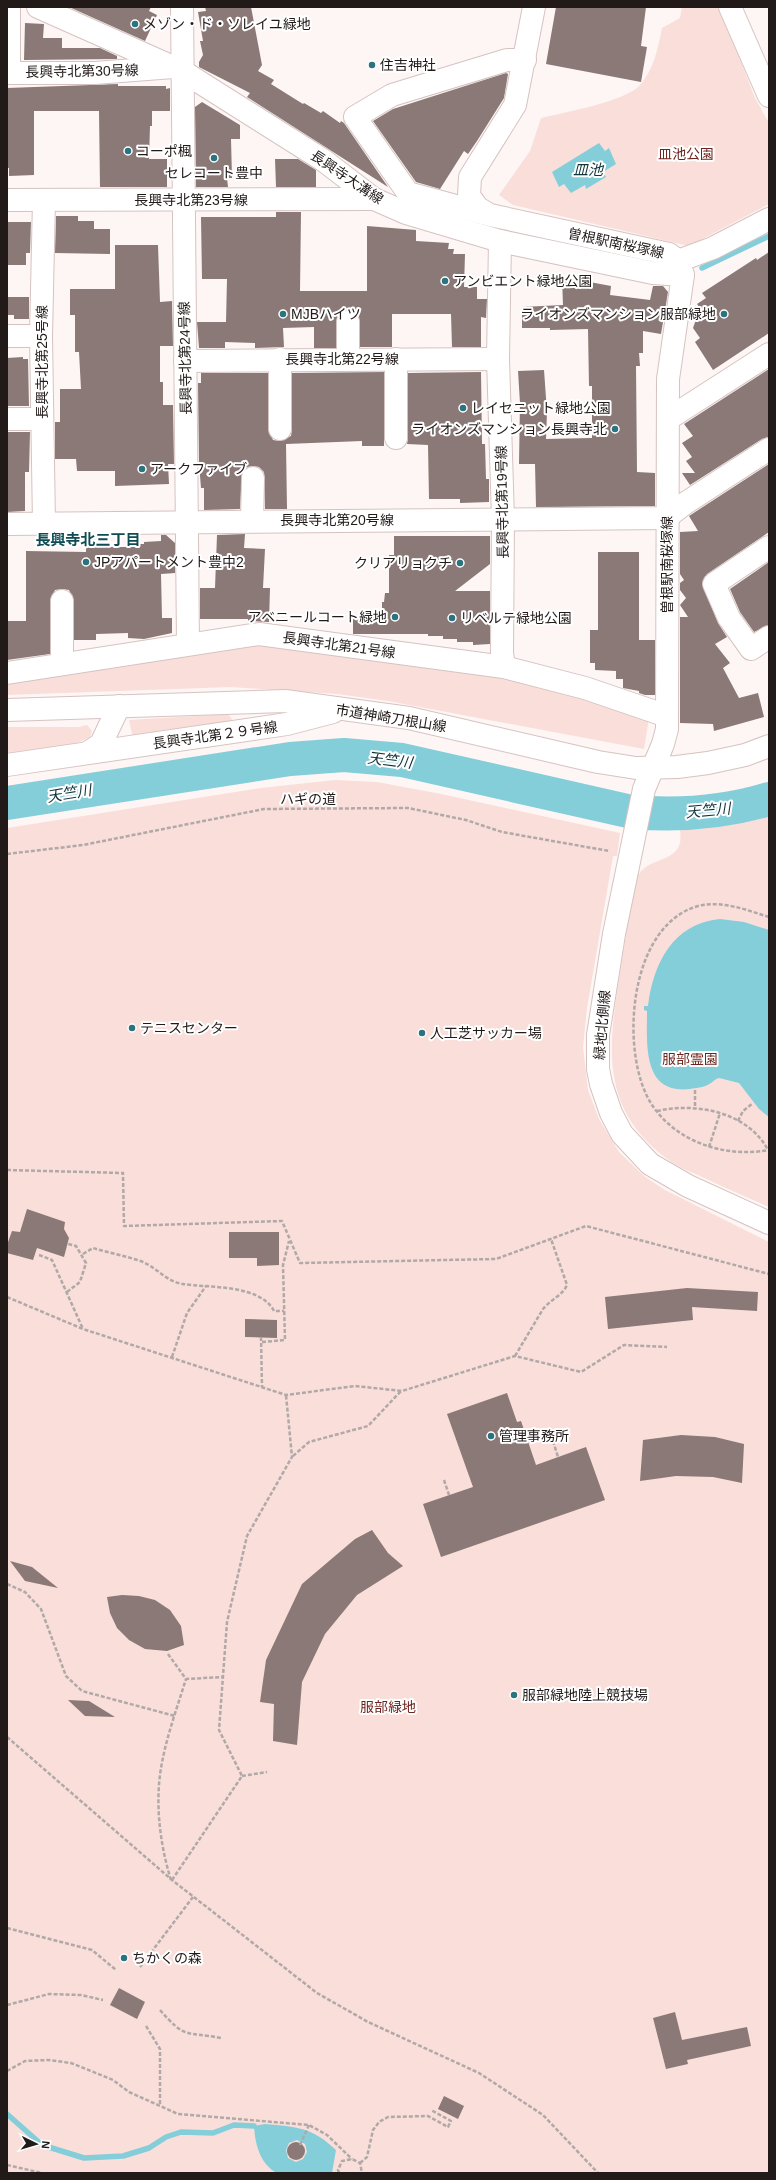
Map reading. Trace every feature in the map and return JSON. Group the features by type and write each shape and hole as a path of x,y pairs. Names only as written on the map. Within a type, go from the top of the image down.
{"street":[{"name":"長興寺北第30号線","path":"9,7 9,73 95,73 178,69"},
{"name":"長興寺大溝線","path":"38,7 77,15 178,69 323,160 374,198 412,216 500,241 652,273 681,268"},
{"name":"長興寺北第24号線","path":"182,7 178,69 183,201 188,644"},
{"name":"曽根駅南桜塚線","path":"534,7 525,60 514,108 473,171 468,184 469,196 474,204 486,214 669,254 681,268 668,374 666,518 666,738 652,768"},
{"path":"730,7 769,96"},
{"path":"500,218 440,203 408,193 355,117 392,95 507,60 525,60"},
{"name":"長興寺北第23号線","path":"7,200 183,201 374,198"},
{"name":"長興寺北第25号線","path":"44,200 41,336 44,524"},
{"path":"681,268 713,248 769,219"},
{"name":"長興寺北第19号線","path":"500,241 498,359 503,519 502,653 504,667"},
{"path":"348,322 348,359"},
{"path":"7,336 41,336"},
{"path":"668,419 769,354"},
{"path":"396,359 396,438"},
{"name":"長興寺北第22号線","path":"185,360 498,359"},
{"path":"280,360 280,429"},
{"path":"7,419 42,419"},
{"path":"666,518 684,504 769,449"},
{"path":"252,521 253,478"},
{"name":"長興寺北第20号線","path":"7,524 186,521 666,518"},
{"path":"769,547 714,584 729,618 751,649 769,637"},
{"path":"62,601 62,664"},
{"name":"長興寺北第21号線","path":"7,674 188,644 259,634 504,667 585,688 666,716"},
{"name":"市道神崎刀根山線","path":"7,710 285,702 409,718 609,764 652,768 708,763 745,755 769,746"},
{"name":"長興寺北第２９号線","path":"87,753 101,744 119,706"},
{"name":"長興寺北第２９号線","path":"7,765 287,724 342,710"},
{"name":"緑地北側線","path":"652,768 644,789 614,934 598,1035 598,1069 604,1097 622,1134 650,1164 678,1182 769,1224"}],"path":[{"name":"ハギの道","path":"7,854 83,845 264,809 408,808 466,820 502,832 609,851"},
{"path":"769,917 728,905 699,906 674,918 660,930 652,943 639,983 635,1007 634,1030 640,1078 646,1094 657,1111 675,1129 691,1140 709,1147 738,1152 769,1150"},
{"path":"695,1090 695,1107"},
{"path":"738,1121 743,1112 752,1104"},
{"path":"657,1111 678,1107 695,1107 720,1113 738,1121 756,1134 769,1150"},
{"path":"709,1147 720,1113"},
{"path":"7,1170 122,1173 124,1226 282,1221 300,1263 496,1259 586,1226 769,1274"},
{"path":"262,1342 285,1340 283,1264 289,1239"},
{"path":"515,1356 548,1302 565,1289 567,1285 551,1239"},
{"path":"67,1292 80,1282 86,1262 83,1254 76,1246 68,1244"},
{"path":"83,1254 93,1248 144,1263 162,1275 182,1284 225,1288 259,1297 270,1304 274,1311 284,1311"},
{"path":"39,1255 52,1260 83,1329"},
{"path":"172,1357 188,1313 206,1286"},
{"path":"7,1298 83,1329 286,1395 355,1386 402,1391 515,1356 581,1372 624,1345 667,1347"},
{"path":"261,1337 262,1387"},
{"path":"242,1776 219,1730 226,1622 247,1536 292,1457 309,1442 368,1426 402,1391"},
{"path":"286,1395 292,1457"},
{"path":"552,1442 558,1457"},
{"path":"444,1480 449,1495"},
{"path":"7,1584 26,1592 40,1609 66,1676 82,1691 175,1716"},
{"path":"168,1654 186,1679"},
{"path":"186,1679 223,1677"},
{"path":"172,1880 164,1857 159,1799 161,1768 186,1679"},
{"path":"7,1737 172,1880 317,1993 368,2022 478,2073 544,2115 598,2173"},
{"path":"172,1880 242,1776 267,1772"},
{"path":"140,1967 193,1897"},
{"path":"7,1928 92,1950 116,1970"},
{"path":"7,2005 49,1994 81,1995 103,2000"},
{"path":"160,2010 176,2029 190,2035 206,2035 221,2038"},
{"path":"146,2026 160,2049 160,2106"},
{"path":"7,2070 25,2061 48,2060 71,2063 113,2080 130,2092 178,2114 309,2125 327,2135 352,2159 360,2164 362,2173"},
{"path":"360,2164 367,2157 373,2130 379,2122 388,2118 428,2116 448,2127 450,2121 431,2110"},
{"path":"301,2144 309,2125"},
{"path":"338,2173 342,2161 352,2159"},
{"path":"7,2165 42,2173"}],"green space":[{"name":"皿池公園","path":"682,7 720,7 755,98 769,123 769,204 689,246 513,205 499,195 530,151 541,118 578,110 608,101 633,91 640,85 645,79 652,65 662,28 680,18"},
{"path":"259,642 503,675 649,718 644,749 388,701 337,694 231,687 7,695 7,684"},
{"path":"228,714 232,719 228,725 133,738 129,720"},
{"path":"87,725 92,731 90,737 73,745 7,756 7,727 79,727"},
{"name":"服部緑地","path":"335,780 377,782 441,794 620,833 617,856 613,856 587,1008 583,1047 588,1090 599,1119 619,1152 644,1176 665,1190 769,1242 769,2173 7,2173 7,828 261,788"},
{"name":"服部霊園","path":"769,810 769,1207 679,1167 650,1144 633,1124 622,1103 615,1081 612,1058 612,1033 634,884 638,875 644,868 672,855 677,850 680,843 680,824 730,820"}],"water":[{"name":"皿池","path":"599,143 605,151 609,148 616,164 603,172 606,177 586,189 585,185 571,193 564,184 559,187 552,172"},
{"path":"720,919 744,922 769,930 769,1117 759,1109 739,1083 719,1078 701,1087 674,1089 663,1084 655,1076 650,1065 647,1038 647,1011 644,1010 644,1006 648,1006 655,975 661,961 668,948 678,937 690,928 704,922"},
{"path":"265,2124 286,2126 311,2132 327,2142 336,2150 332,2173 277,2173 266,2164 260,2153 257,2146 254,2126","holes":["297,2140 305,2144 307,2152 303,2159 296,2162 288,2158 286,2150 289,2143"]}],"building":[{"name":"メゾン・ド・ソレイユ緑地","path":"69,7 151,7 149,11 157,15 145,41"},
{"path":"205,7 251,7 262,65 258,71 274,80 271,84 303,104 304,103 321,113 323,111 340,123 341,121 344,123 388,187 247,97 250,93 199,67 199,62 203,55 200,41 203,41 198,12 206,11"},
{"path":"556,7 646,7 641,46 647,47 641,82 546,64"},
{"path":"25,23 44,24 43,38 62,38 62,48 100,48 117,56 117,59 24,60"},
{"path":"506,73 508,74 504,98 468,154 464,151 440,189 416,182 373,121 393,109"},
{"path":"118,84 118,86 166,86 166,89 170,88 170,111 152,111 149,159 167,159 167,187 100,187 99,111 34,111 34,175 9,176 9,168 7,168 7,88"},
{"name":"セレコート豊中","path":"202,102 240,125 240,139 231,139 232,178 227,178 228,187 196,187 195,107"},
{"path":"275,159 298,159 316,170 316,187 276,187"},
{"path":"276,212 301,212 300,291 367,291 367,226 416,230 416,241 449,243 448,249 454,249 453,254 465,254 464,287 477,287 477,299 487,299 486,318 481,317 481,347 452,347 451,314 392,314 392,347 360,347 359,316 354,311 348,310 341,311 337,316 336,348 314,348 314,327 283,328 284,347 255,348 255,343 225,342 225,348 199,348 197,322 226,322 227,279 202,279 201,217 276,217"},
{"path":"56,216 78,216 78,221 94,221 94,229 110,229 110,254 55,253"},
{"path":"7,222 31,222 30,253 26,253 26,265 7,265"},
{"path":"115,245 158,245 160,302 172,301 173,346 160,346 160,382 163,382 163,405 173,405 174,464 168,464 169,484 115,486 115,471 77,471 76,459 55,459 55,422 60,422 60,389 81,389 79,352 75,352 75,315 70,315 70,289 115,289"},
{"name":"ライオンズマンション服部緑地","path":"769,252 769,333 713,370 695,342 700,338 693,328 700,308 697,304 706,298 702,293 756,258 757,260"},
{"path":"562,278 579,278 579,280 611,286 610,295 650,300 653,286 663,286 668,292 661,334 643,331 643,353 639,353 640,366 636,366 637,472 655,473 655,506 536,507 535,464 519,464 520,403 518,371 544,370 547,412 546,439 592,438 592,386 589,386 588,329 550,330 550,328 522,328 522,307 563,305"},
{"path":"7,297 29,297 29,319 14,319 14,315 7,315"},
{"path":"23,357 23,359 28,359 29,406 7,406 7,358"},
{"path":"769,369 769,437 762,439 690,485 682,473 695,473 686,461 692,457 682,443 693,436 684,424"},
{"path":"384,372 384,446 362,446 362,441 286,444 287,509 265,509 264,472 259,467 253,466 247,467 242,472 240,509 204,510 204,488 201,488 199,463 198,383 201,383 201,373 268,373 268,429 273,440 280,441 291,436 292,373"},
{"path":"481,372 482,444 485,444 486,479 489,479 489,502 460,503 460,499 429,499 428,445 407,444 408,373"},
{"path":"7,432 30,432 29,472 25,472 25,511 7,512"},
{"path":"769,464 769,532 707,574 702,584 718,623 727,637 715,644 730,663 723,668 739,698 758,693 764,717 714,731 713,724 680,723 680,617 688,617 680,605 686,598 680,590 680,583 684,580 680,574 680,532 698,531 689,516"},
{"path":"245,534 244,548 265,549 263,588 270,588 269,622 248,621 248,619 200,619 200,588 215,588 217,535"},
{"path":"161,535 166,535 175,543 175,573 161,574 162,618 172,618 172,633 144,639 128,638 128,633 96,634 96,640 74,640 74,601 69,590 55,590 50,601 50,654 7,660 7,621 26,621 26,551 86,552 86,547 126,547 126,544 144,544 144,542 161,541"},
{"path":"394,536 490,536 490,564 455,591 490,591 490,644 473,645 473,642 457,642 457,639 443,639 443,636 428,636 428,634 353,634 353,619 382,618 382,602 384,602 385,593 389,593 389,555 394,555"},
{"path":"598,552 639,552 639,640 655,640 655,695 645,695 639,693 639,691 623,688 623,679 616,679 616,671 595,670 595,663 590,663 590,630 598,630"},
{"path":"769,562 769,625 754,632 740,612 730,589"},
{"path":"27,1209 65,1222 64,1229 69,1238 64,1257 37,1248 33,1260 7,1253 7,1245 12,1231 20,1232"},
{"path":"229,1232 279,1232 279,1265 257,1266 257,1258 229,1258"},
{"path":"687,1288 758,1292 757,1311 692,1307 693,1320 608,1329 605,1297"},
{"path":"245,1319 277,1320 277,1338 245,1337"},
{"path":"507,1393 517,1422 521,1421 536,1465 586,1447 605,1500 441,1557 423,1504 473,1487 447,1414"},
{"path":"681,1435 715,1437 744,1444 742,1483 713,1477 676,1476 640,1481 643,1440"},
{"path":"372,1530 388,1553 403,1566 357,1595 325,1634 302,1682 297,1745 273,1741 274,1704 260,1702 266,1660 302,1584 355,1539"},
{"path":"10,1561 32,1567 58,1588 25,1581"},
{"path":"122,1595 139,1596 155,1600 170,1610 181,1626 184,1645 167,1651 145,1649 129,1640 117,1628 110,1613 107,1597"},
{"path":"68,1700 89,1701 115,1717 85,1716"},
{"path":"119,1988 145,2002 137,2019 110,2005"},
{"path":"675,2012 682,2040 747,2027 751,2046 687,2060 688,2064 666,2069 653,2018"},
{"path":"444,2096 464,2106 458,2119 438,2109"},
{"path":"296,2142 302,2145 305,2151 302,2157 296,2160 290,2157 287,2151 290,2145"}],"waterway":[{"path":"702,268 769,236"},
{"name":"天竺川","path":"7,803 290,759 344,755 402,760 632,812 667,814 701,812 735,808 769,799"},
{"path":"7,2114 42,2145 84,2158 123,2156 149,2148 166,2137 181,2132 213,2133 234,2125 254,2126"}],"place":[{"name":"メゾン・ド・ソレイユ緑地","path":"135,24"},
{"name":"住吉神社","path":"372,65"},
{"name":"コーポ楓","path":"128,151"},
{"name":"セレコート豊中","path":"214,158"},
{"name":"アンビエント緑地公園","path":"445,281"},
{"name":"MJBハイツ","path":"283,314"},
{"name":"ライオンズマンション服部緑地","path":"724,314"},
{"name":"レイセニット緑地公園","path":"463,408"},
{"name":"ライオンズマンション長興寺北","path":"615,429"},
{"name":"アークファイブ","path":"142,469"},
{"name":"JPアパートメント豊中2","path":"86,562"},
{"name":"クリアリョクチ","path":"460,563"},
{"name":"アベニールコート緑地","path":"395,617"},
{"name":"リベルテ緑地公園","path":"452,618"},
{"name":"テニスセンター","path":"132,1028"},
{"name":"人工芝サッカー場","path":"422,1033"},
{"name":"管理事務所","path":"491,1436"},
{"name":"服部緑地陸上競技場","path":"514,1695"},
{"name":"ちかくの森","path":"124,1958"}],"district":[{"name":"長興寺北三丁目","path":"88,539"}]}
